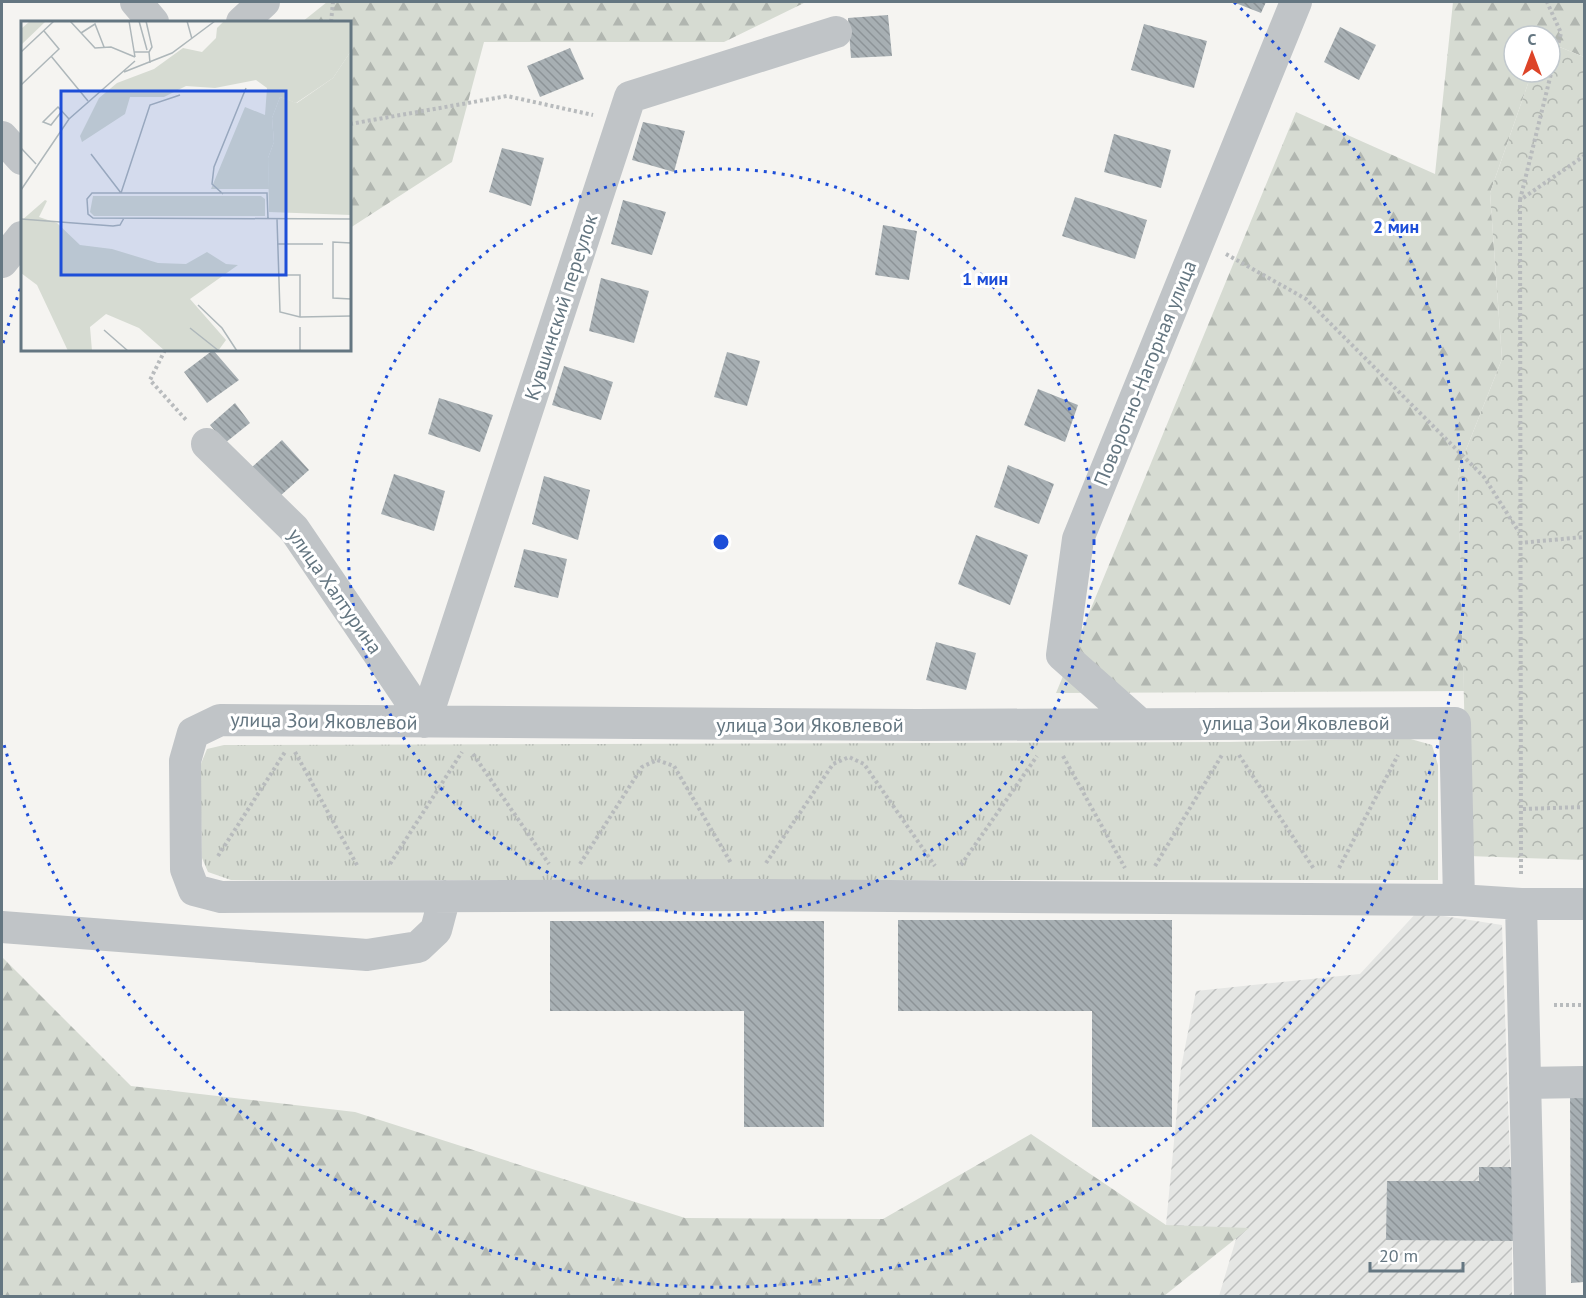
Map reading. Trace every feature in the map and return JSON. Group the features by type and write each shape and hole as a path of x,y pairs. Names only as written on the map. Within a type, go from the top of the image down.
{"street":[{"path":"136,2 152,21"},
{"path":"243,21 264,2"},
{"name":"Поворотно-Нагорная улица","path":"1140,724 1062,655 1078,539 1296,2"},
{"name":"Кувшинский переулок","path":"425,722 630,97 836,32"},
{"path":"2,262 21,238"},
{"name":"улица Халтурина","path":"207,444 294,529 425,722"},
{"name":"улица Зои Яковлевой","path":"1460,900 1455,723 905,725 220,720 193,733 185,761 186,869 194,890 221,897 747,895 1460,900 1521,904 1584,904"},
{"path":"2,927 368,955 418,947 436,930 445,896"},
{"path":"1521,904 1530,1296"},
{"path":"1525,1083 1584,1082"}],"path":[{"path":"331,21 333,2"},
{"path":"1521,904 1523,809 1520,200 1561,33 1547,2"},
{"path":"351,124 507,96 622,121"},
{"path":"1520,200 1584,156"},
{"path":"1199,239 1306,299 1484,477 1520,533"},
{"path":"165,351 150,381 207,444"},
{"path":"1520,543 1584,537"},
{"path":"214,862 290,744 359,869"},
{"path":"386,869 466,745 553,869"},
{"path":"1339,869 1402,748"},
{"path":"1057,749 1125,869"},
{"path":"1153,869 1224,751"},
{"path":"1237,751 1315,870"},
{"path":"957,869 1038,754"},
{"path":"761,869 833,764 849,757 864,764 937,869"},
{"path":"576,870 642,767 657,760 674,766 735,869"},
{"path":"1523,809 1584,807"}],"shaded area":[{"path":"1417,912 1502,925 1512,1220 1512,1296 1219,1296 1236,1239 1166,1225 1181,1068 1196,991 1360,974"}],"green space":[{"path":"327,2 806,2 724,42 484,42 452,162 351,227 351,21 303,21"},
{"path":"1453,2 1584,2 1584,57 1562,48 1562,24 1502,24 1502,84 1528,84 1490,193 1502,359 1458,470 1464,691 1056,693 1296,112 1435,174"},
{"path":"1562,48 1584,57 1584,860 1468,856 1458,470 1502,359 1490,193 1528,84 1562,84"},
{"path":"1407,738 1432,745 1438,765 1438,880 231,880 208,872 202,858 200,766 207,749 224,745 1230,742"},
{"path":"2,957 131,1086 355,1112 685,1218 883,1219 1031,1134 1166,1225 1249,1228 1164,1296 2,1296"}],"building":[{"path":"1233,2 1266,2 1261,13"},
{"path":"888,15 892,56 851,58 848,18"},
{"path":"1144,24 1207,41 1194,88 1131,70"},
{"path":"1340,27 1376,45 1359,80 1324,62"},
{"path":"570,48 584,79 540,97 527,66"},
{"path":"643,122 685,131 674,172 632,160"},
{"path":"1114,134 1171,150 1161,188 1104,172"},
{"path":"502,148 544,158 531,206 489,192"},
{"path":"1075,197 1147,220 1135,259 1062,236"},
{"path":"623,200 666,212 652,255 611,244"},
{"path":"883,225 917,231 909,280 875,275"},
{"path":"601,278 649,291 634,343 589,331"},
{"path":"214,351 239,380 207,403 184,372"},
{"path":"727,352 760,361 747,406 714,397"},
{"path":"564,366 613,382 601,420 552,405"},
{"path":"1038,389 1078,405 1065,442 1024,425"},
{"path":"439,398 493,415 480,452 428,434"},
{"path":"235,403 250,423 225,443 210,425"},
{"path":"282,440 309,470 279,497 252,467"},
{"path":"1008,465 1054,484 1039,524 994,507"},
{"path":"394,474 445,491 434,531 381,514"},
{"path":"544,476 590,490 578,540 532,524"},
{"path":"976,535 1028,555 1010,605 958,584"},
{"path":"524,549 567,559 558,598 514,587"},
{"path":"936,642 976,653 966,690 926,680"},
{"path":"898,920 1172,920 1172,1127 1092,1127 1092,1011 898,1011"},
{"path":"550,921 824,921 824,1127 744,1127 744,1011 550,1011"},
{"path":"1570,1092 1584,1092 1584,1282 1571,1283"},
{"path":"1479,1167 1520,1167 1519,1241 1386,1240 1387,1181 1479,1181"}]}
